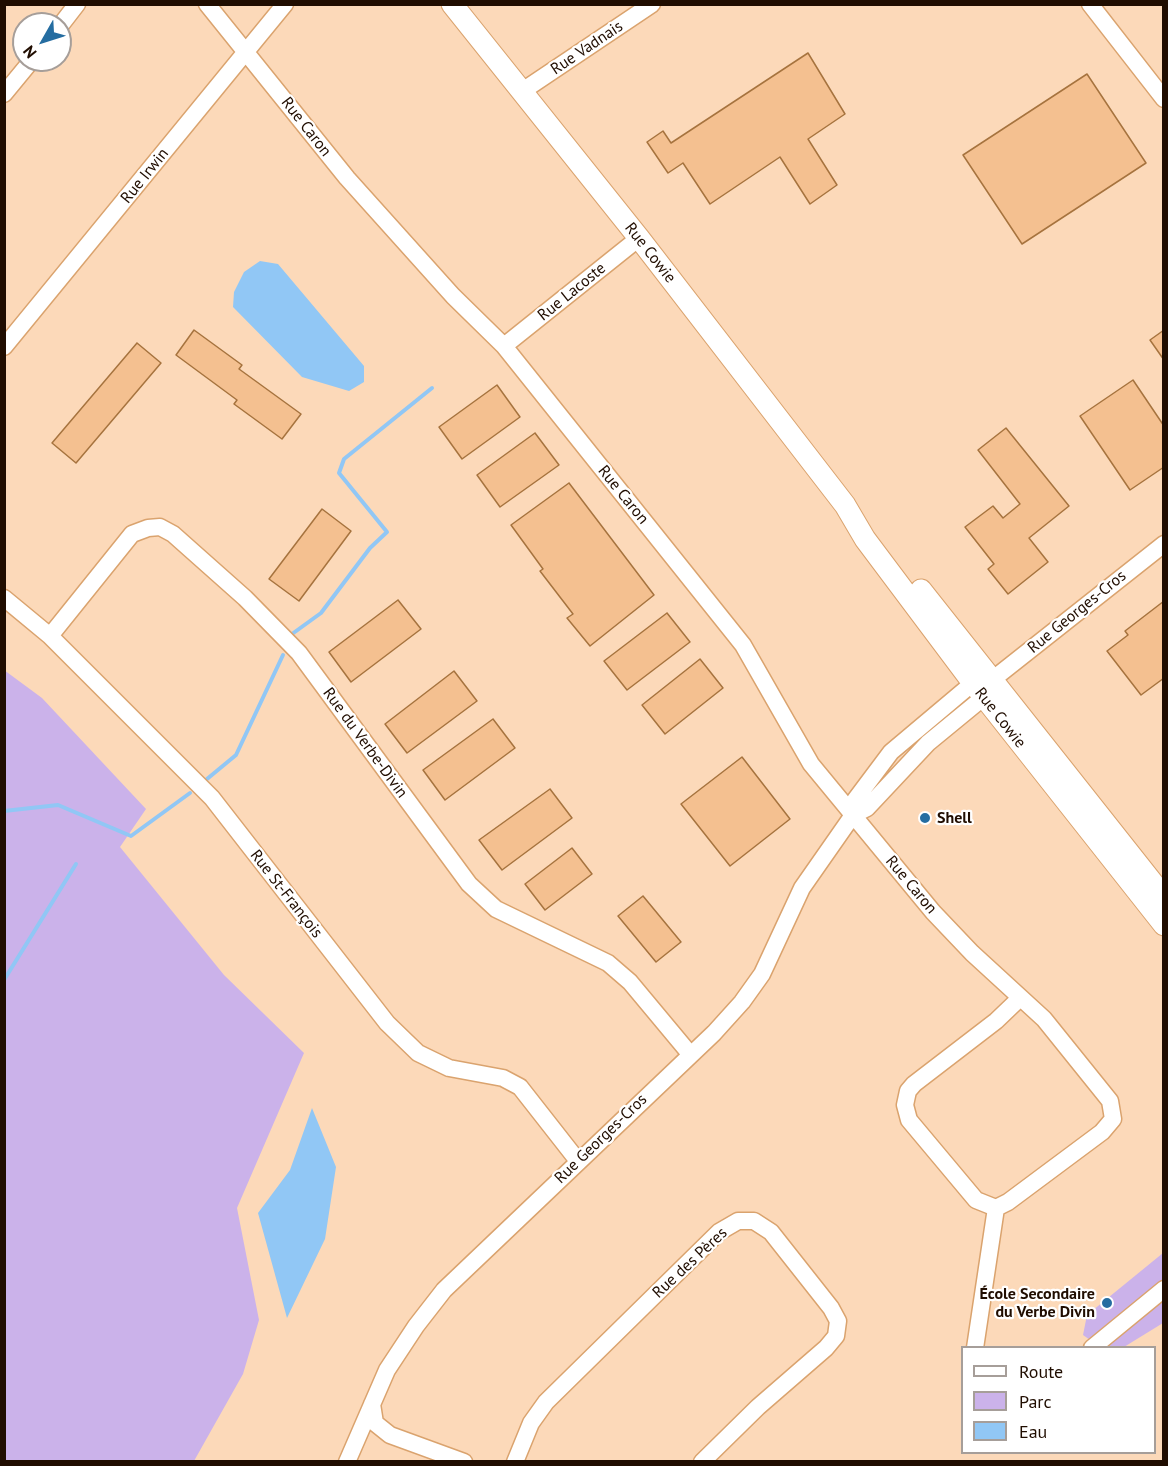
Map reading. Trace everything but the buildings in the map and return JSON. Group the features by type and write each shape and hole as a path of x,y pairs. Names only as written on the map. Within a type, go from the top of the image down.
{"main road":[{"name":"Rue Cowie","path":"452,4 639,238 845,505 874,531 983,687 1164,925"},
{"name":"Rue Cowie","path":"983,687 1164,897"}],"street":[{"name":"Rue Caron","path":"207,4 347,178 453,296 504,346 743,645 811,764 933,912 1044,1019 1110,1101 1113,1119 1101,1132 1008,1202 996,1208"},
{"name":"Rue Irwin","path":"4,347 285,4"},
{"name":"Rue Vadnais","path":"521,92 652,4"},
{"path":"1090,4 1164,99"},
{"path":"4,94 22,72"},
{"name":"Rue Lacoste","path":"504,346 639,238"},
{"name":"Rue du Verbe-Divin","path":"50,636 132,534 148,528 160,527 173,534 245,598 299,653 469,884 496,909 608,963 630,982 690,1054"},
{"name":"Rue Georges-Cros","path":"347,1461 387,1370 416,1326 444,1290 728,1018 762,974 802,888 853,815 855,800 891,752 983,687 1164,544"},
{"name":"Rue St-François","path":"4,598 50,636 212,798 387,1023 418,1053 449,1068 503,1078 520,1087 578,1161"},
{"name":"Rue Georges-Cros","path":"853,815 867,808 916,754 983,687"},
{"path":"904,741 916,754"},
{"path":"975,1346 996,1208 976,1200 909,1120 905,1105 908,1091 914,1084 996,1021 1020,998"},
{"name":"Rue des Pères","path":"515,1461 531,1423 546,1402 719,1232 738,1221 754,1221 771,1232 831,1308 838,1321 836,1336 826,1348 758,1407 702,1461"},
{"path":"1093,1346 1164,1289"},
{"path":"372,1404 375,1423 390,1435 464,1461"}],"green space":[{"path":"4,670 42,698 146,809 120,847 224,975 304,1053 237,1208 259,1320 243,1374 194,1461 5,1461"},
{"path":"1163,1253 1163,1323 1126,1346 1099,1346 1083,1335 1087,1315"}],"water":[{"path":"260,261 278,264 364,366 364,382 349,391 302,377 233,307 234,292 244,272"},
{"path":"312,1108 336,1167 325,1239 287,1318 258,1213 290,1170"}],"waterway":[{"path":"292,634 321,613 370,548 387,532 339,473 344,459 432,388"},
{"path":"207,779 236,755 283,655"},
{"path":"4,811 58,805 131,836 190,793"},
{"path":"4,980 76,864"}],"place":[{"name":"Shell","path":"925,818"},
{"name":"École Secondaire du Verbe Divin","path":"1107,1303"}]}
